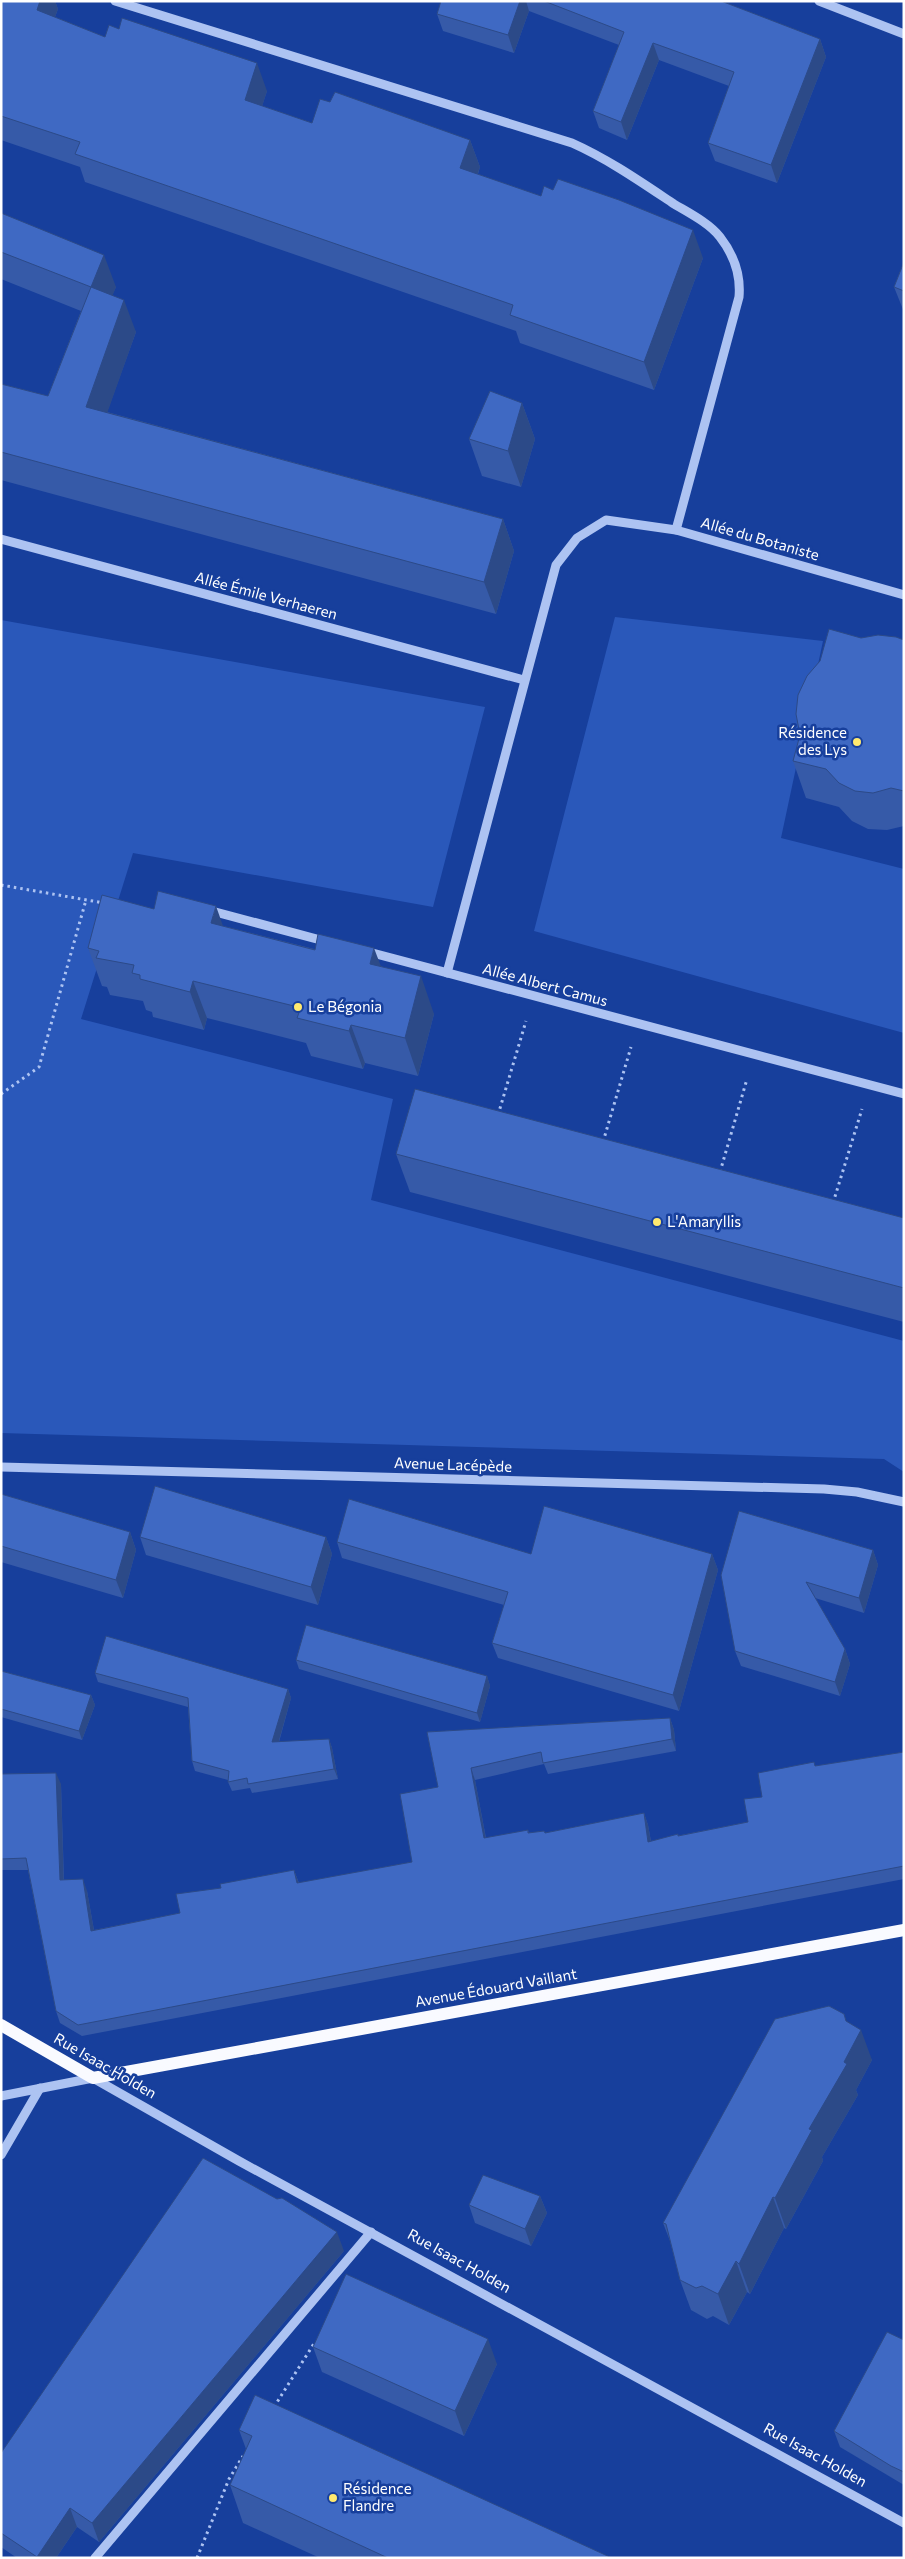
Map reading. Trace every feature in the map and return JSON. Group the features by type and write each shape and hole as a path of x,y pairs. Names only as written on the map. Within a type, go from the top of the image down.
{"main road":[{"name":"Avenue Édouard Vaillant","path":"93,2078 904,1930"},
{"name":"Rue Isaac Holden","path":"1,2025 93,2078"}],"street":[{"path":"115,1 572,143 593,152 622,170 704,223 718,235 736,265 740,282 739,297 676,530"},
{"path":"819,1 904,34"},
{"name":"Allée du Botaniste","path":"524,680 556,566 577,538 606,520 676,530 904,594"},
{"name":"Allée Émile Verhaeren","path":"1,539 524,680"},
{"path":"447,973 524,680"},
{"path":"198,907 342,945"},
{"name":"Allée Albert Camus","path":"351,948 904,1094"},
{"name":"Avenue Lacépède","path":"1,1467 824,1489 857,1492 904,1502"},
{"path":"1,2096 93,2078"},
{"name":"Rue Isaac Holden","path":"93,2078 239,2161 904,2523"},
{"path":"1,2155 40,2088"},
{"path":"95,2558 371,2232"}],"path":[{"path":"1,885 105,903"},
{"path":"1,1094 40,1067 86,900"},
{"path":"496,1121 533,996"},
{"path":"601,1150 638,1023"},
{"path":"719,1173 754,1054"},
{"path":"833,1204 869,1084"},
{"path":"271,2412 318,2339"},
{"path":"197,2558 229,2479 245,2454"}],"shaded area":[{"path":"615,617 823,641 781,838 904,869 904,1033 534,931"},
{"path":"1,620 485,707 433,907 133,853 81,1019 393,1099 371,1200 904,1341 904,1472 884,1459 1,1433"}],"building":[{"path":"1,1 40,1 37,10 105,37 109,25 119,29 122,18 257,63 245,100 312,123 320,99 330,102 335,92 470,140 460,168 541,196 544,186 553,190 558,179 619,200 693,230 644,362 510,315 513,305 75,154 80,142 1,116"},
{"path":"441,1 520,1 508,35 437,14"},
{"path":"544,1 721,1 820,39 771,165 708,143 734,72 653,43 621,122 593,111 624,32"},
{"path":"1,213 104,255 91,287 1,252"},
{"path":"904,262 904,291 894,287"},
{"path":"91,287 124,300 86,407 503,519 484,582 1,452 1,384 48,396"},
{"path":"490,391 522,403 508,451 469,439"},
{"name":"Résidence des Lys","path":"829,629 861,638 878,635 904,640 904,791 891,788 873,793 855,791 839,783 826,769 793,761 800,735 796,714 798,695 807,676 820,661"},
{"path":"158,891 216,906 211,923 315,950 318,934 374,948 370,964 421,976 405,1038 351,1025 349,1031 297,1018 300,1010 293,1008 294,1006 193,981 190,992 140,979 140,975 132,973 134,965 96,958 99,951 88,948 102,895 154,909"},
{"path":"415,1089 904,1218 904,1288 396,1154"},
{"path":"155,1486 326,1537 311,1587 140,1537"},
{"path":"1,1494 130,1532 116,1580 1,1546"},
{"path":"349,1499 531,1554 544,1506 712,1554 673,1695 492,1643 508,1592 337,1542"},
{"path":"739,1511 873,1550 859,1598 806,1582 845,1649 835,1682 735,1651 721,1575"},
{"path":"306,1625 487,1676 477,1713 296,1660"},
{"path":"106,1636 288,1689 272,1742 329,1739 334,1769 248,1784 247,1778 228,1782 229,1771 192,1761 188,1698 95,1673"},
{"path":"1,1671 91,1695 79,1731 1,1709"},
{"path":"670,1718 672,1739 543,1763 541,1752 471,1768 484,1838 528,1830 528,1833 544,1831 545,1833 644,1813 648,1842 678,1834 678,1836 748,1822 744,1799 762,1797 758,1773 814,1762 815,1766 904,1752 904,1866 78,2025 56,2011 26,1858 1,1859 1,1774 56,1773 60,1880 83,1879 91,1931 180,1913 176,1894 221,1888 220,1884 294,1870 297,1883 412,1862 400,1794 438,1787 427,1732"},
{"path":"829,2006 844,2014 846,2021 861,2030 844,2062 847,2064 809,2129 812,2130 775,2198 773,2197 739,2264 736,2261 718,2294 702,2286 696,2288 680,2280 666,2224 663,2223 775,2019"},
{"path":"203,2158 277,2199 282,2198 337,2232 92,2523 70,2508 37,2557 1,2533 1,2453"},
{"path":"483,2175 540,2196 525,2229 469,2205"},
{"path":"346,2274 488,2339 455,2411 313,2347"},
{"path":"887,2332 904,2340 904,2472 834,2431"},
{"path":"255,2395 612,2558 388,2558 230,2485 252,2436 239,2430"}],"place":[{"name":"Résidence des Lys","path":"857,742"},
{"name":"Le Bégonia","path":"298,1007"},
{"name":"L'Amaryllis","path":"657,1222"},
{"name":"Résidence Flandre","path":"333,2498"}]}
